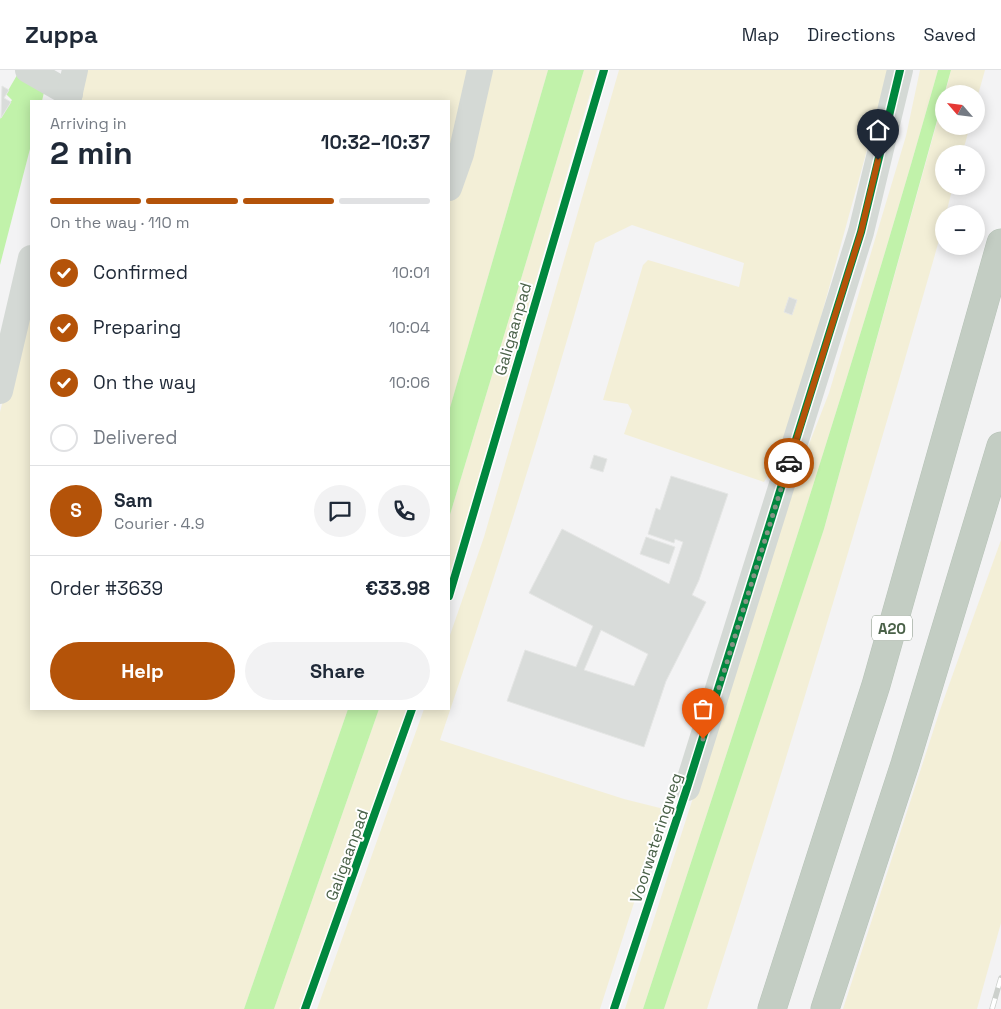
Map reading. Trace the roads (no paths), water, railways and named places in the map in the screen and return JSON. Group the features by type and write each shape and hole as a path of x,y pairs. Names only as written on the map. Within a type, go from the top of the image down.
{"highway":[{"name":"A20","path":"772,1009 876,684 1001,243"},
{"path":"825,1009 905,764 1001,446"}],"street":[{"path":"28,70 66,87"},
{"path":"450,185 461,154 480,70"},
{"name":"Voorwateringweg","path":"687,788 861,232 900,70"},
{"path":"0,391 7,325 30,261"}],"railway":[{"path":"992,1009 1001,978"}]}
